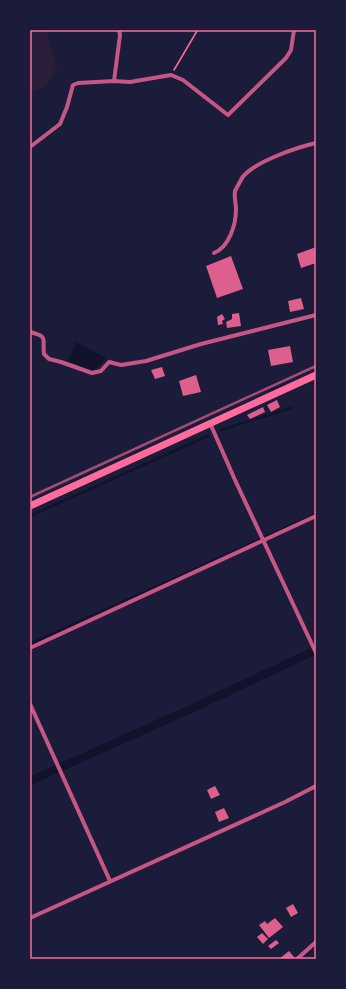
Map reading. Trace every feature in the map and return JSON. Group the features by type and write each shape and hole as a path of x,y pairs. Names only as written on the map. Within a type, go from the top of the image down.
{"highway":[{"path":"30,506 316,375"}],"street":[{"path":"114,81 119,47 119,30"},
{"path":"30,147 60,124 67,107 73,85 78,83 114,81 130,82 171,75 183,80 228,115 286,58 291,50 293,30"},
{"path":"214,253 221,250 233,228 236,211 235,192 243,176 258,165 284,153 316,143"},
{"path":"30,332 41,335 44,339 44,354 49,359 92,374 101,370 109,362 121,365 146,361 201,344 316,315"},
{"path":"210,423 316,653"},
{"path":"30,648 316,516"},
{"path":"30,704 110,881"},
{"path":"30,918 285,802 316,786"},
{"path":"296,959 316,942"}],"path":[{"path":"171,75 199,30"},
{"path":"275,30 293,30"}],"shaded area":[{"path":"30,30 46,30 57,66 45,87 30,92"},
{"path":"76,342 106,358 92,371 68,361"}],"building":[{"path":"316,247 316,263 301,268 297,254"},
{"path":"231,256 243,289 217,298 206,266"},
{"path":"301,298 304,309 290,312 288,301"},
{"path":"239,313 241,326 227,328 226,322 232,319 232,314"},
{"path":"222,314 225,319 222,321 223,324 218,325 217,317"},
{"path":"290,346 293,362 271,366 268,350"},
{"path":"162,367 165,376 155,379 151,370"},
{"path":"196,375 201,392 183,396 179,381"},
{"path":"277,400 280,407 271,412 267,405"},
{"path":"263,407 265,412 250,419 247,415"},
{"path":"215,786 220,795 211,799 207,790"},
{"path":"224,808 229,818 219,822 215,812"},
{"path":"293,904 298,913 291,917 286,908"},
{"path":"275,918 283,927 269,938 259,925 265,921 267,924"},
{"path":"262,933 268,939 263,944 257,937"},
{"path":"276,940 279,943 271,949 268,946"},
{"path":"289,951 294,957 292,959 279,959"}],"waterway":[{"path":"221,430 291,408"},
{"path":"30,516 208,436"},
{"path":"30,644 316,514"},
{"path":"30,781 193,708 316,650"}],"railway":[{"path":"30,497 316,366"}]}
